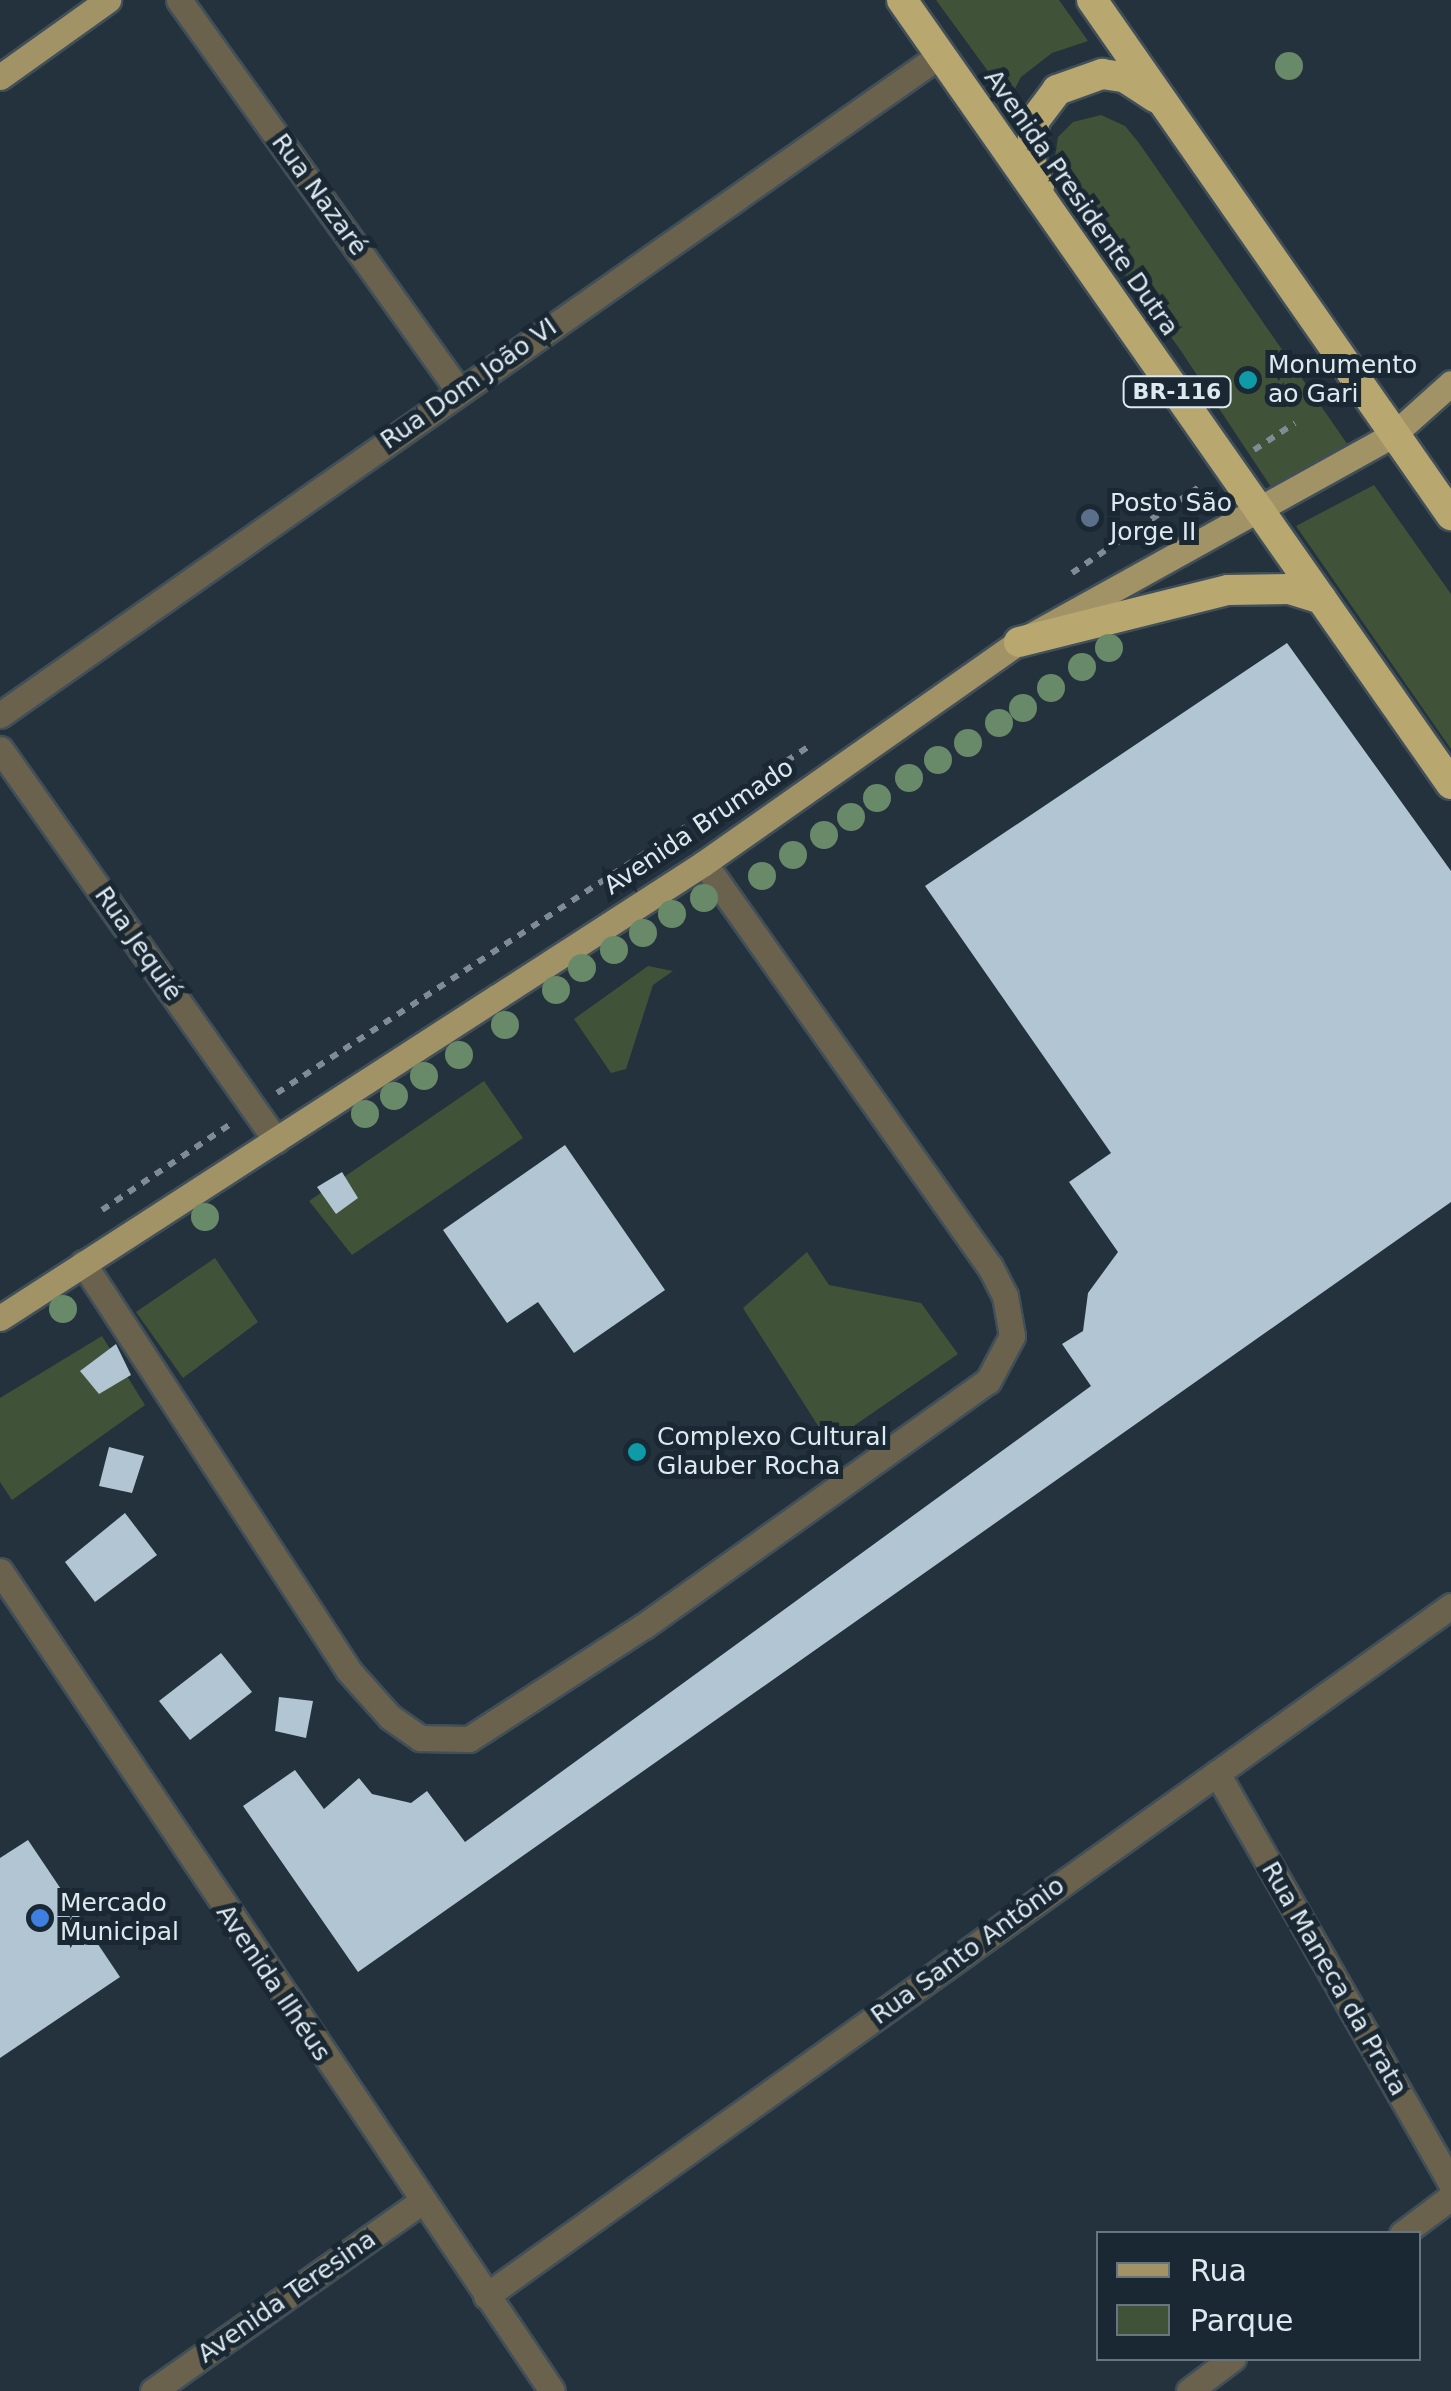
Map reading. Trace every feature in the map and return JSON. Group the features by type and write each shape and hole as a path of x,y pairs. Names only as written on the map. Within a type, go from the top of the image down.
{"highway":[{"name":"Avenida Presidente Dutra","path":"902,0 1451,784"},
{"path":"1092,0 1451,515"},
{"path":"1045,204 1031,141 1042,104 1057,90 1078,78 1124,77 1169,110"},
{"path":"1018,642 1228,590 1288,589 1321,599"}],"main road":[{"path":"0,77 108,0"},
{"name":"Avenida Brumado","path":"0,1318 704,863 1018,642 1256,506 1394,434 1443,389"}],"street":[{"name":"Rua Nazaré","path":"180,0 459,391"},
{"name":"Rua Dom João VI","path":"0,715 940,55"},
{"name":"Rua Jequié","path":"0,749 276,1140"},
{"path":"83,1262 348,1670 390,1717 420,1738 469,1739 580,1667 988,1381 1012,1336 1005,1296 990,1266 704,863"},
{"name":"Avenida Ilhéus","path":"0,1571 420,2203 552,2391"},
{"name":"Rua Santo Antônio","path":"486,2296 1451,1606"},
{"name":"Rua Maneca da Prata","path":"1217,1773 1451,2184"},
{"path":"1406,2231 1451,2197"},
{"name":"Avenida Teresina","path":"154,2391 420,2203"},
{"path":"1188,2391 1228,2361"}],"path":[{"path":"1064,578 1294,423"},
{"path":"85,1222 818,740"}],"green space":[{"path":"936,0 1059,0 1088,41 1052,53 1021,77 1009,100"},
{"path":"1101,115 1125,126 1139,143 1350,448 1271,487 1179,348 1059,186 1053,169 1058,137 1073,122"},
{"path":"1374,485 1451,594 1451,749 1296,526"},
{"path":"648,966 673,971 653,985 626,1069 611,1073 574,1019"},
{"path":"484,1081 523,1138 352,1255 309,1201"},
{"path":"807,1252 829,1285 921,1303 958,1354 829,1443 743,1308"},
{"path":"215,1258 258,1322 183,1378 136,1312"},
{"path":"102,1336 145,1405 12,1500 0,1482 0,1398"}],"building":[{"path":"1287,643 1451,871 1451,1202 358,1972 243,1806 295,1770 324,1809 359,1778 372,1794 411,1803 427,1791 465,1842 1091,1386 1062,1344 1083,1331 1088,1293 1118,1252 1069,1182 1111,1153 925,886"},
{"path":"565,1145 665,1290 574,1353 538,1302 507,1323 443,1230"},
{"path":"342,1172 358,1198 336,1214 317,1187"},
{"path":"116,1344 131,1375 99,1394 80,1371"},
{"path":"109,1447 144,1456 132,1493 99,1486"},
{"path":"125,1513 157,1555 95,1602 65,1562"},
{"path":"221,1653 252,1692 190,1740 159,1701"},
{"path":"279,1697 313,1701 306,1738 275,1731"},
{"name":"Mercado Municipal","path":"28,1840 120,1977 0,2058 0,1858"}],"place":[{"name":"Monumento ao Gari","path":"1248,380"},
{"name":"Posto São Jorge II","path":"1090,518"},
{"name":"Complexo Cultural Glauber Rocha","path":"637,1452"},
{"name":"Mercado Municipal","path":"40,1918"}]}
